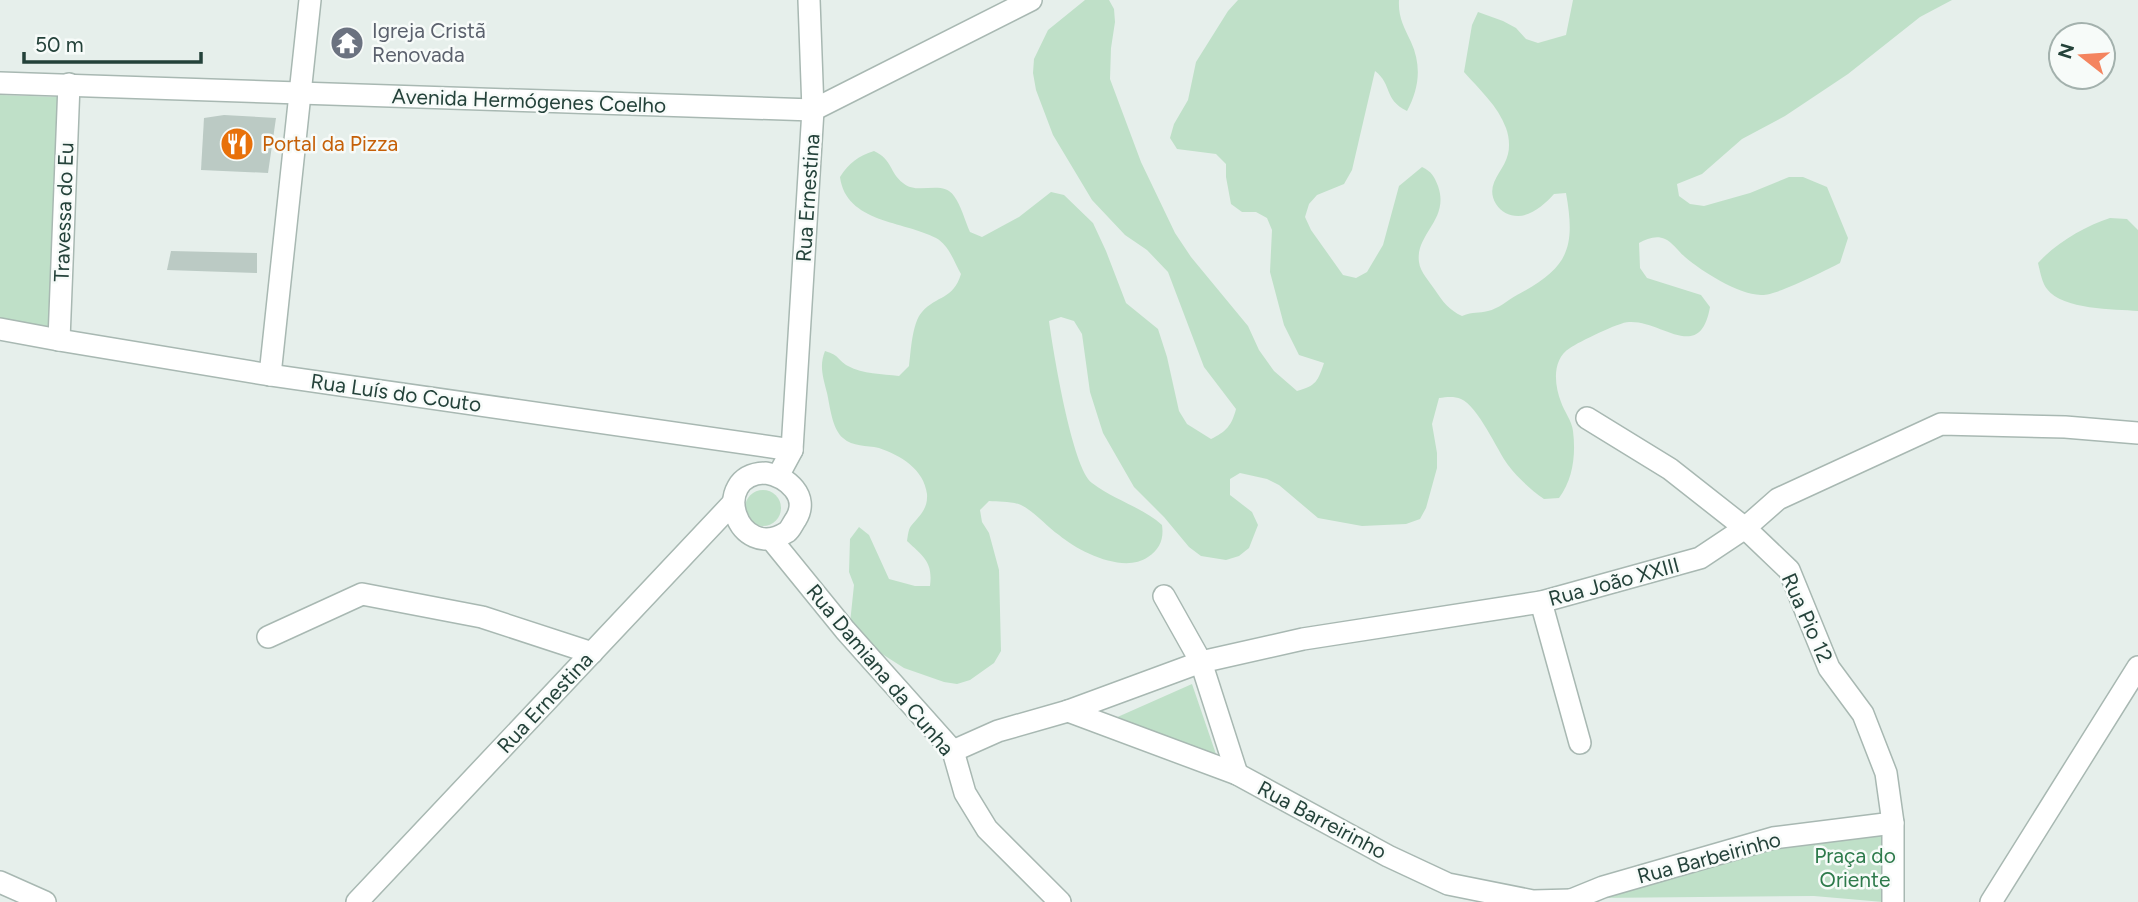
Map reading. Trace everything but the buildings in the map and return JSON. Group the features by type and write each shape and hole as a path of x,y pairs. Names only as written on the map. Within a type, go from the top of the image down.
{"street":[{"path":"270,375 310,0"},
{"name":"Rua Ernestina","path":"778,475 792,450 813,110 809,0"},
{"name":"Avenida Hermógenes Coelho","path":"0,83 813,110 1031,0"},
{"name":"Travessa do Eu","path":"59,341 69,84"},
{"name":"Rua Luís do Couto","path":"0,329 270,375 792,450"},
{"name":"Rua Pio 12","path":"1587,418 1670,469 1745,528 1789,570 1829,668 1863,714 1886,773 1893,823 1893,902"},
{"name":"Rua João XXIII","path":"953,751 998,731 1068,711 1201,662 1303,639 1541,602 1700,558 1745,528 1779,499 1941,424 2065,427 2138,433"},
{"path":"754,474 778,475 798,493 800,513 789,530 771,539 752,536 737,522 733,503 739,485 754,474"},
{"name":"Rua Ernestina","path":"357,902 733,503"},
{"name":"Rua Damiana da Cunha","path":"771,539 845,630 953,751 965,793 988,830 1060,902"},
{"path":"268,637 362,594 482,617 593,653"},
{"path":"1164,596 1201,662 1237,774"},
{"path":"1541,602 1580,743"},
{"path":"1990,902 2138,667"},
{"name":"Rua Barreirinho","path":"1068,711 1237,774 1388,856 1448,884 1533,901 1576,901"},
{"name":"Rua Barbeirinho","path":"1576,901 1603,887 1773,838 1893,823"},
{"path":"0,882 45,902"}],"green space":[{"path":"1085,0 1109,0 1114,9 1110,79 1141,162 1175,233 1191,257 1248,326 1259,350 1274,371 1297,391 1315,382 1324,363 1299,355 1284,325 1270,272 1272,230 1267,218 1256,212 1242,212 1231,204 1226,164 1216,154 1177,149 1170,138 1174,124 1188,100 1196,62 1228,11 1238,0 1399,0 1404,27 1417,60 1418,77 1411,103 1407,111 1394,102 1381,76 1375,71 1352,170 1344,184 1317,195 1309,204 1305,217 1311,230 1343,275 1356,278 1367,272 1383,245 1399,186 1422,167 1430,173 1438,186 1440,208 1422,243 1419,252 1420,266 1444,302 1462,316 1495,308 1548,276 1564,255 1570,229 1566,193 1554,194 1543,205 1518,216 1503,211 1493,197 1493,184 1506,160 1509,141 1498,112 1464,72 1472,25 1478,12 1503,21 1516,28 1526,39 1538,43 1566,35 1573,0 1952,0 1920,17 1848,74 1785,116 1742,139 1702,174 1677,184 1679,196 1690,204 1704,206 1750,193 1789,177 1803,177 1827,187 1848,238 1840,263 1788,287 1761,295 1742,291 1711,275 1665,239 1655,237 1639,243 1640,268 1647,278 1701,295 1710,307 1705,324 1698,333 1689,336 1642,323 1624,323 1590,337 1564,353 1557,365 1556,380 1561,402 1572,427 1574,449 1570,475 1559,498 1544,499 1529,488 1508,465 1467,403 1456,397 1439,398 1432,424 1437,468 1426,508 1420,519 1406,524 1362,526 1318,518 1279,485 1267,479 1240,473 1230,479 1230,495 1252,512 1258,525 1249,548 1239,556 1226,560 1201,556 1189,547 1134,487 1103,433 1090,392 1082,334 1074,321 1061,317 1049,321 1064,407 1077,455 1085,473 1092,483 1162,525 1162,539 1156,551 1138,562 1115,562 1090,554 1068,542 1021,505 989,501 980,510 999,570 1001,651 994,663 970,680 957,684 944,682 904,668 868,645 850,623 854,585 849,572 850,539 859,527 869,535 889,579 915,586 930,586 929,565 907,541 910,528 925,508 927,494 921,477 903,459 879,448 851,443 839,434 832,417 822,367 825,351 854,369 899,376 909,366 912,338 922,312 954,289 961,274 941,241 923,232 878,218 853,204 840,177 850,164 874,151 885,158 899,179 909,187 949,191 959,204 970,232 982,237 1019,217 1051,192 1064,195 1093,223 1126,303 1158,329 1179,411 1187,424 1211,439 1228,427 1236,409 1204,367 1168,272 1147,250 1125,235 1092,200 1053,135 1036,90 1034,59 1048,30"},
{"path":"0,95 58,97 49,328 0,319"},
{"path":"2110,218 2127,219 2138,230 2138,311 2076,305 2055,296 2047,289 2041,277 2038,263 2053,249 2081,230"},
{"path":"763,490 776,495 781,508 776,521 763,526 750,521 745,508 750,495"},
{"path":"1192,684 1218,760 1113,719"},
{"name":"Praça do Oriente","path":"1888,831 1883,902 1814,896 1594,898 1767,850"}],"place":[{"name":"Igreja Cristã Renovada","path":"347,43"},
{"name":"Portal da Pizza","path":"237,144"}]}
